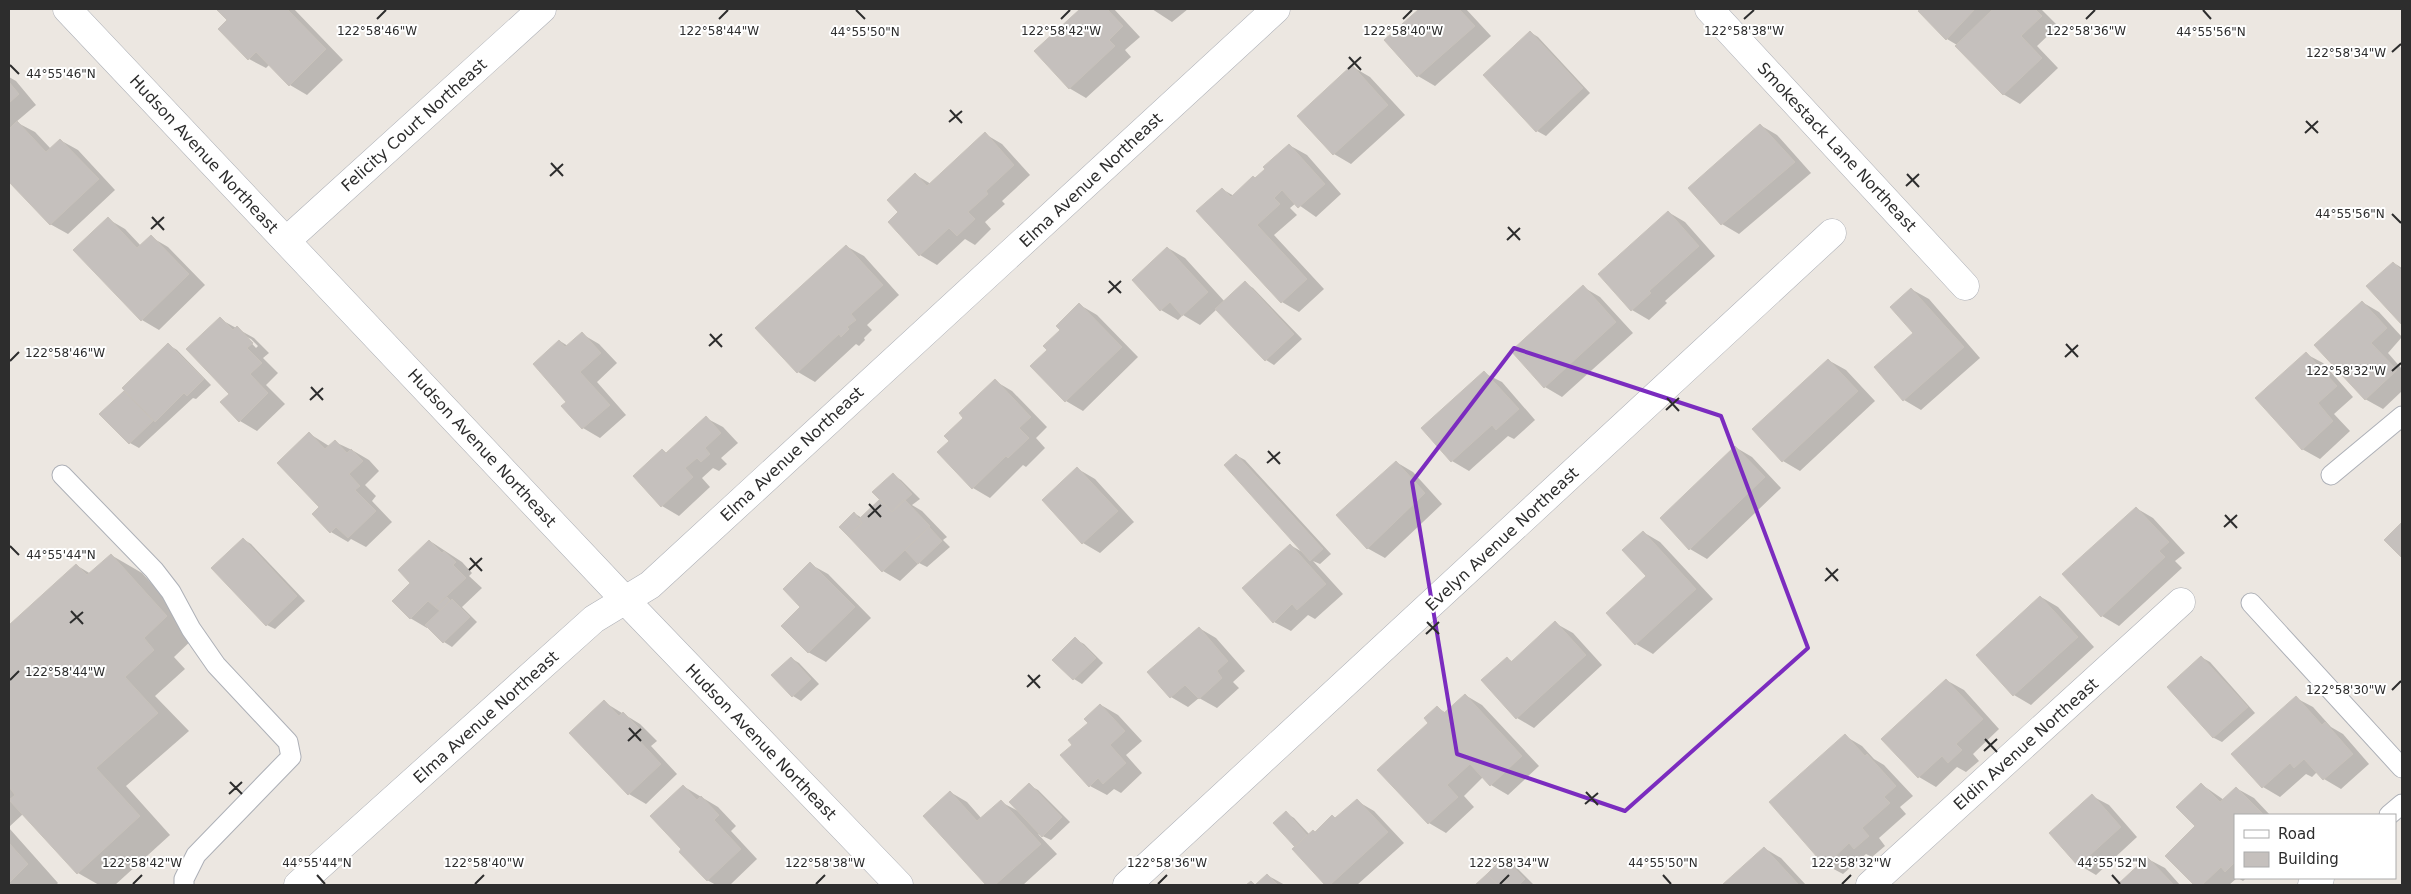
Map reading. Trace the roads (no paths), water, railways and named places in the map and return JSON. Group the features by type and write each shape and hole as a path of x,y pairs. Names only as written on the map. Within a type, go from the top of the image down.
{"street":[{"name":"Hudson Avenue Northeast","path":"67,9 625,600 899,885"},
{"name":"Felicity Court Northeast","path":"286,240 542,9"},
{"name":"Elma Avenue Northeast","path":"298,885 594,619 650,585 1276,9"},
{"name":"Smokestack Lane Northeast","path":"1709,9 1965,286"},
{"name":"Evelyn Avenue Northeast","path":"1127,885 1832,233"},
{"name":"Eldin Avenue Northeast","path":"1870,885 2181,602"}],"lane":[{"path":"2331,475 2402,416"},
{"path":"62,475 154,570 171,592 190,630 216,665 288,742 291,757 196,855 184,879 184,885"},
{"path":"2251,603 2402,768"},
{"path":"2390,814 2402,804"}]}
